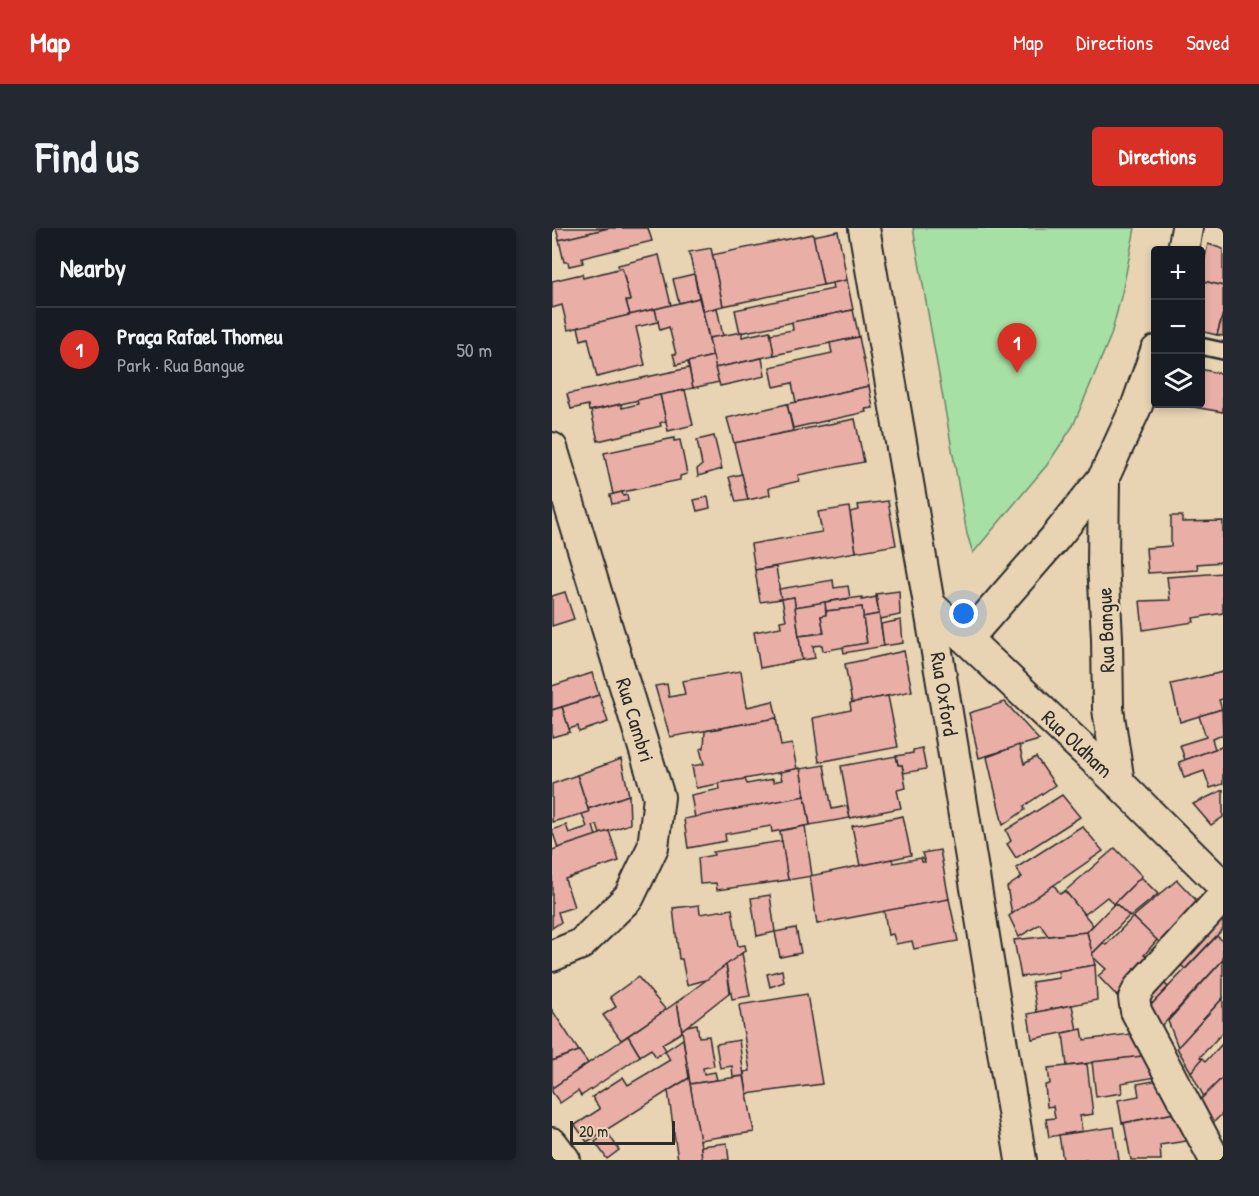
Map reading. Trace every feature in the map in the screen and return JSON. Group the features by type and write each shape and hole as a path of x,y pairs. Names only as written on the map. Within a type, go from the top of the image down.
{"street":[{"name":"Rua Oxford","path":"864,228 1021,1160"},
{"path":"1184,246 1187,228"},
{"name":"Rua Bangue","path":"967,639 1055,538 1104,477 1137,405 1154,354"},
{"name":"Rua Cambri","path":"552,448 659,797 653,847 629,897 581,944 552,956"},
{"name":"Rua Bangue","path":"1104,477 1103,563 1108,709 1119,783"},
{"name":"Rua Oldham","path":"929,604 1119,783 1223,886"},
{"path":"1215,1160 1136,1011 1134,998 1138,988 1223,896"},
{"path":"552,1143 565,1160"}],"lane":[{"path":"1205,347 1223,351"}],"green space":[{"path":"913,228 1135,228 1111,335 1073,426 1047,465 973,553 967,534"}],"building":[{"path":"556,228 609,228 559,240"},
{"path":"609,228 648,228 652,241 582,258 583,263 569,266 568,262 564,262 559,240"},
{"path":"838,231 847,280 823,285 813,236"},
{"path":"813,234 823,285 723,306 712,255"},
{"path":"1208,244 1223,249 1223,286 1205,281 1205,258"},
{"path":"711,248 723,306 703,311 689,252"},
{"path":"659,255 671,305 630,315 626,301 630,301 622,268 619,269 618,265"},
{"path":"622,268 630,301 626,301 630,315 568,330 562,305 552,308 552,281 582,274 583,278"},
{"path":"694,274 699,298 679,303 673,279"},
{"path":"847,280 853,310 740,333 735,310 833,289 832,283"},
{"path":"1205,281 1223,286 1223,313 1217,335 1205,332"},
{"path":"699,298 713,356 676,365 673,354 676,354 669,327 660,330 655,309"},
{"path":"717,308 723,336 709,338 703,311"},
{"path":"655,309 658,322 636,327 645,365 597,377 588,338 581,340 578,327"},
{"path":"853,310 859,337 774,355 770,334 793,330 792,322"},
{"path":"1223,314 1223,336 1217,335"},
{"path":"770,331 774,355 715,368 709,338 742,332 742,337"},
{"path":"859,337 869,386 796,402 792,383 774,387 770,367 832,353 830,343"},
{"path":"713,356 719,382 693,388 688,362"},
{"path":"762,358 765,376 720,386 715,368"},
{"path":"689,368 693,388 589,411 588,405 571,409 567,394"},
{"path":"1205,370 1223,374 1223,412 1200,408 1205,408"},
{"path":"869,386 873,408 865,409 866,412 793,428 787,404"},
{"path":"685,390 693,425 668,431 660,395"},
{"path":"660,395 666,421 660,423 661,426 598,441 591,411 621,404 622,408 638,404 637,400"},
{"path":"787,404 793,431 734,443 727,418"},
{"path":"855,419 864,462 798,475 799,481 769,488 770,495 748,500 734,443"},
{"path":"714,436 722,469 698,476 697,469 702,465 697,440"},
{"path":"674,438 674,441 680,440 687,474 680,476 680,480 613,494 604,453"},
{"path":"742,474 748,500 736,502 729,477"},
{"path":"622,492 623,496 627,495 628,501 612,504 610,495"},
{"path":"708,497 710,508 697,511 694,500"},
{"path":"888,501 896,545 856,552 850,512 859,510 858,505"},
{"path":"849,507 856,552 755,570 751,544 822,532 818,512"},
{"path":"1171,516 1182,516 1182,522 1223,521 1223,562 1197,564 1198,570 1148,573 1146,548 1171,546"},
{"path":"776,567 781,599 760,602 755,570"},
{"path":"1223,573 1223,613 1193,618 1194,622 1143,630 1140,601 1170,600 1167,577"},
{"path":"833,580 834,588 848,586 850,598 795,607 794,597 781,599 779,589"},
{"path":"899,591 900,615 880,619 876,594"},
{"path":"565,592 574,619 552,626 552,596"},
{"path":"794,597 802,660 760,668 754,632 781,627 780,621 786,620 782,599"},
{"path":"862,597 862,600 876,597 879,614 863,617 862,607 826,611 825,602"},
{"path":"825,602 826,615 821,616 824,633 799,636 795,607"},
{"path":"862,607 867,643 823,651 822,645 813,646 815,658 802,660 799,636 824,633 821,616 826,615 826,611"},
{"path":"879,614 884,646 844,653 843,647 867,643 863,617"},
{"path":"901,620 903,643 884,646 881,624"},
{"path":"904,651 912,691 852,703 845,664"},
{"path":"741,671 747,707 773,701 777,718 670,737 655,686 667,684 669,697 685,694 682,681"},
{"path":"1223,672 1223,699 1219,700 1222,709 1180,722 1171,684"},
{"path":"592,673 599,695 552,710 552,686"},
{"path":"599,695 608,722 579,732 578,726 569,729 562,707"},
{"path":"888,696 898,747 819,762 813,718 851,710 850,703"},
{"path":"1005,702 1039,740 979,758 969,713"},
{"path":"562,707 570,732 552,737 552,710"},
{"path":"1222,709 1223,735 1212,739 1215,749 1185,760 1180,745 1206,737 1199,716"},
{"path":"776,718 781,746 792,744 797,769 696,788 692,766 704,764 700,749 704,748 705,731"},
{"path":"1019,745 1024,764 1036,757 1055,785 1024,806 1025,810 1003,825 987,757"},
{"path":"1223,746 1223,784 1210,788 1204,771 1184,778 1179,762"},
{"path":"922,748 926,769 904,773 902,765 898,765 896,756 913,753 913,750"},
{"path":"896,756 898,765 902,765 906,788 897,790 901,808 850,818 841,766"},
{"path":"621,759 629,795 588,809 577,775"},
{"path":"824,765 832,809 847,806 850,818 810,825 800,769"},
{"path":"800,768 805,796 695,818 691,795 720,789 719,783 745,779 747,784 773,779 773,782 782,780 780,772"},
{"path":"577,775 589,812 552,822 552,784"},
{"path":"1223,790 1223,817 1211,825 1193,804"},
{"path":"629,795 630,824 600,834 597,825 593,826 596,836 558,848 552,830 566,825 569,833 587,827 582,814 589,812 588,809"},
{"path":"1062,795 1080,817 1016,858 1007,844 1011,841 1006,830"},
{"path":"805,796 810,825 772,832 771,826 725,834 726,841 688,848 684,819"},
{"path":"903,816 911,855 860,866 852,826"},
{"path":"805,826 812,876 788,880 780,831"},
{"path":"1082,826 1103,851 1012,914 1007,887 1022,877 1016,868"},
{"path":"609,831 619,861 565,879 574,907 558,912 561,922 552,928 552,850"},
{"path":"782,841 788,880 717,890 716,883 700,884 698,858 714,855 713,852"},
{"path":"1115,848 1142,876 1114,904 1107,897 1084,915 1065,891"},
{"path":"940,850 949,899 817,924 810,876 892,859 893,863 921,858 922,862 925,862 922,853"},
{"path":"1141,877 1158,894 1130,917 1115,903"},
{"path":"1177,880 1197,901 1161,944 1133,917"},
{"path":"1054,885 1060,894 1065,891 1093,925 1087,932 1048,936 1040,924 1019,937 1009,916"},
{"path":"770,895 775,932 757,936 751,898"},
{"path":"949,899 958,941 914,949 912,941 896,944 893,934 888,935 884,911"},
{"path":"1115,903 1129,916 1092,954 1087,932"},
{"path":"699,905 700,914 732,909 738,946 745,945 746,950 709,979 687,985 682,959 679,959 673,908"},
{"path":"1217,915 1223,921 1223,929 1185,969 1175,959"},
{"path":"1133,917 1157,940 1144,955 1149,958 1117,996 1098,976 1106,969 1092,954 1103,943 1106,945"},
{"path":"796,928 801,953 780,957 775,932"},
{"path":"1087,932 1095,965 1021,977 1014,940"},
{"path":"1217,936 1223,941 1223,960 1160,1028 1149,1007"},
{"path":"742,953 750,996 732,999 726,965"},
{"path":"1223,960 1223,998 1178,1047 1168,1021"},
{"path":"726,965 730,992 682,1030 677,1002"},
{"path":"1095,965 1097,1000 1037,1012 1032,982 1059,978 1058,971"},
{"path":"782,970 784,982 770,987 767,974"},
{"path":"638,977 666,1010 621,1040 603,1015 616,1007 610,997"},
{"path":"1158,977 1168,987 1149,1007 1142,995"},
{"path":"807,994 822,1084 747,1094 744,1072 750,1071 739,1005"},
{"path":"1223,998 1223,1032 1200,1057 1203,1059 1191,1072 1177,1048"},
{"path":"677,1002 682,1032 662,1044 666,1050 656,1057 651,1049 640,1056 628,1036"},
{"path":"1072,1005 1077,1030 1032,1039 1028,1014"},
{"path":"552,1010 579,1051 552,1061"},
{"path":"697,1024 699,1037 709,1036 714,1066 703,1068 704,1074 715,1072 717,1080 690,1084 682,1030 687,1026"},
{"path":"1082,1029 1084,1040 1138,1033 1151,1055 1067,1066 1063,1033"},
{"path":"628,1036 640,1056 581,1096 578,1091 560,1103 552,1092 552,1088"},
{"path":"683,1039 689,1078 587,1142 575,1125 600,1109 592,1097 623,1077 628,1085 670,1060 665,1051"},
{"path":"739,1040 744,1076 733,1077 732,1066 720,1068 716,1044"},
{"path":"1223,1043 1223,1077 1204,1097 1191,1072 1203,1058 1206,1061"},
{"path":"579,1051 588,1063 552,1088 552,1061"},
{"path":"1151,1055 1162,1076 1121,1083 1122,1093 1096,1097 1092,1062"},
{"path":"1087,1064 1093,1114 1080,1116 1082,1131 1049,1137 1046,1119 1055,1118 1053,1106 1047,1107 1045,1085 1050,1084 1048,1068"},
{"path":"744,1076 754,1132 699,1140 690,1084"},
{"path":"1223,1077 1223,1113 1211,1125 1199,1101"},
{"path":"689,1078 702,1160 678,1160 668,1091"},
{"path":"1164,1079 1180,1112 1122,1123 1118,1100 1139,1096 1137,1084"},
{"path":"1180,1112 1194,1140 1160,1145 1161,1160 1131,1160 1124,1123"},
{"path":"1114,1127 1119,1160 1063,1160 1059,1135"},
{"path":"608,1133 619,1150 607,1159 595,1142"},
{"path":"727,1143 729,1160 702,1160 701,1146"}],"place":[{"name":"Praça Rafael Thomeu","path":"1017,373"}]}
